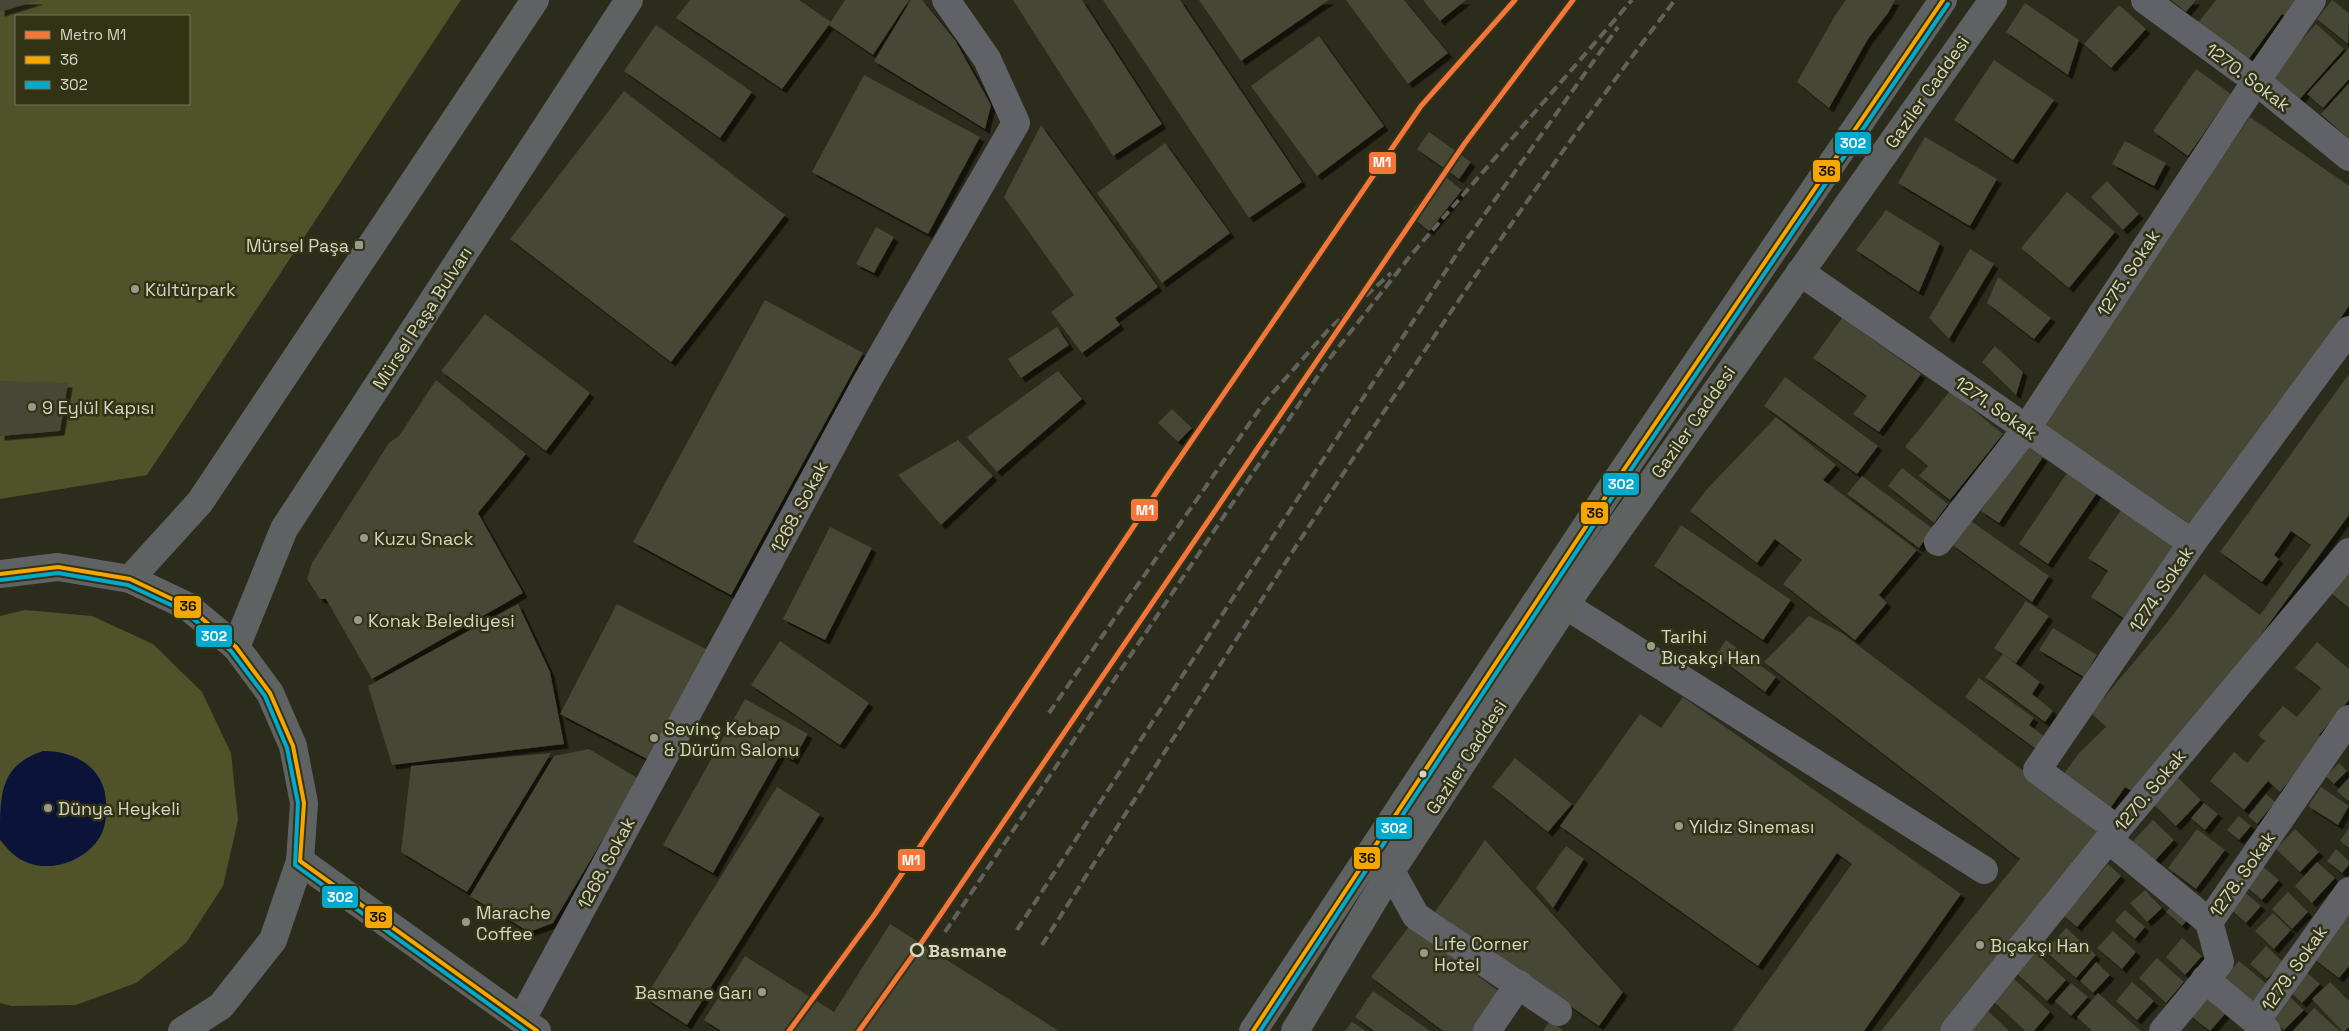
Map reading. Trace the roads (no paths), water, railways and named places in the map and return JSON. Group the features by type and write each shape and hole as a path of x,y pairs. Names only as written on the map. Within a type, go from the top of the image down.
{"main road":[{"path":"130,579 200,502 535,0"},
{"name":"Mürsel Paşa Bulvarı","path":"236,647 284,529 630,0"},
{"name":"Gaziler Caddesi","path":"1253,1031 1608,493 1943,0"},
{"name":"Gaziler Caddesi","path":"1295,1031 1391,871 1565,605 1993,0"},
{"path":"0,574 58,567 130,579 187,606 236,647 270,693 293,746 304,803 300,860 273,940 221,1006 182,1031"},
{"path":"300,860 529,1025"}],"street":[{"name":"1268. Sokak","path":"529,1025 867,381 1016,123 987,59 946,0"},
{"name":"1270. Sokak","path":"2145,0 2256,81 2349,156"},
{"name":"1275. Sokak","path":"1938,542 2026,429 2256,81 2312,0"},
{"name":"1271. Sokak","path":"1800,272 2192,543"},
{"name":"1274. Sokak","path":"2113,834 2037,770 2192,543 2349,330"},
{"name":"1270. Sokak","path":"1954,1031 2113,834 2349,552"},
{"path":"1565,605 1984,870"},
{"name":"1278. Sokak","path":"2113,834 2209,922 2349,719"},
{"path":"1391,871 1416,916 1558,1012"},
{"name":"1279. Sokak","path":"2262,1026 2349,891"},
{"path":"2163,1031 2220,962 2209,922"},
{"path":"2205,979 2262,1026"},
{"path":"1487,1031 1519,984"}],"railway":[{"path":"945,932 1330,358 1411,255 1632,0"},
{"path":"1042,945 1271,585 1427,347 1507,230 1675,0"},
{"path":"1017,930 1462,246 1618,27"},
{"path":"1049,713 1263,404 1330,328 1391,273"}],"metro line":[{"name":"M1","path":"789,1031 875,914 1166,478 1421,106 1515,0"},
{"name":"M1","path":"859,1031 911,958 1465,143 1573,0"}],"place":[{"name":"Mürsel Paşa","path":"359,245"},
{"name":"Kültürpark","path":"135,289"},
{"name":"9 Eylül Kapısı","path":"32,407"},
{"name":"Kuzu Snack","path":"364,538"},
{"name":"Konak Belediyesi","path":"358,620"},
{"name":"Tarihi Bıçakçı Han","path":"1651,646"},
{"name":"Sevinç Kebap & Dürüm Salonu","path":"654,738"},
{"name":"Dünya Heykeli","path":"48,808"},
{"name":"Yıldız Sineması","path":"1679,826"},
{"name":"Marache Coffee","path":"466,922"},
{"name":"Bıçakçı Han","path":"1980,945"},
{"name":"Basmane","path":"917,950"},
{"name":"Lıfe Corner Hotel","path":"1424,953"},
{"name":"Basmane Garı","path":"762,992"}]}
